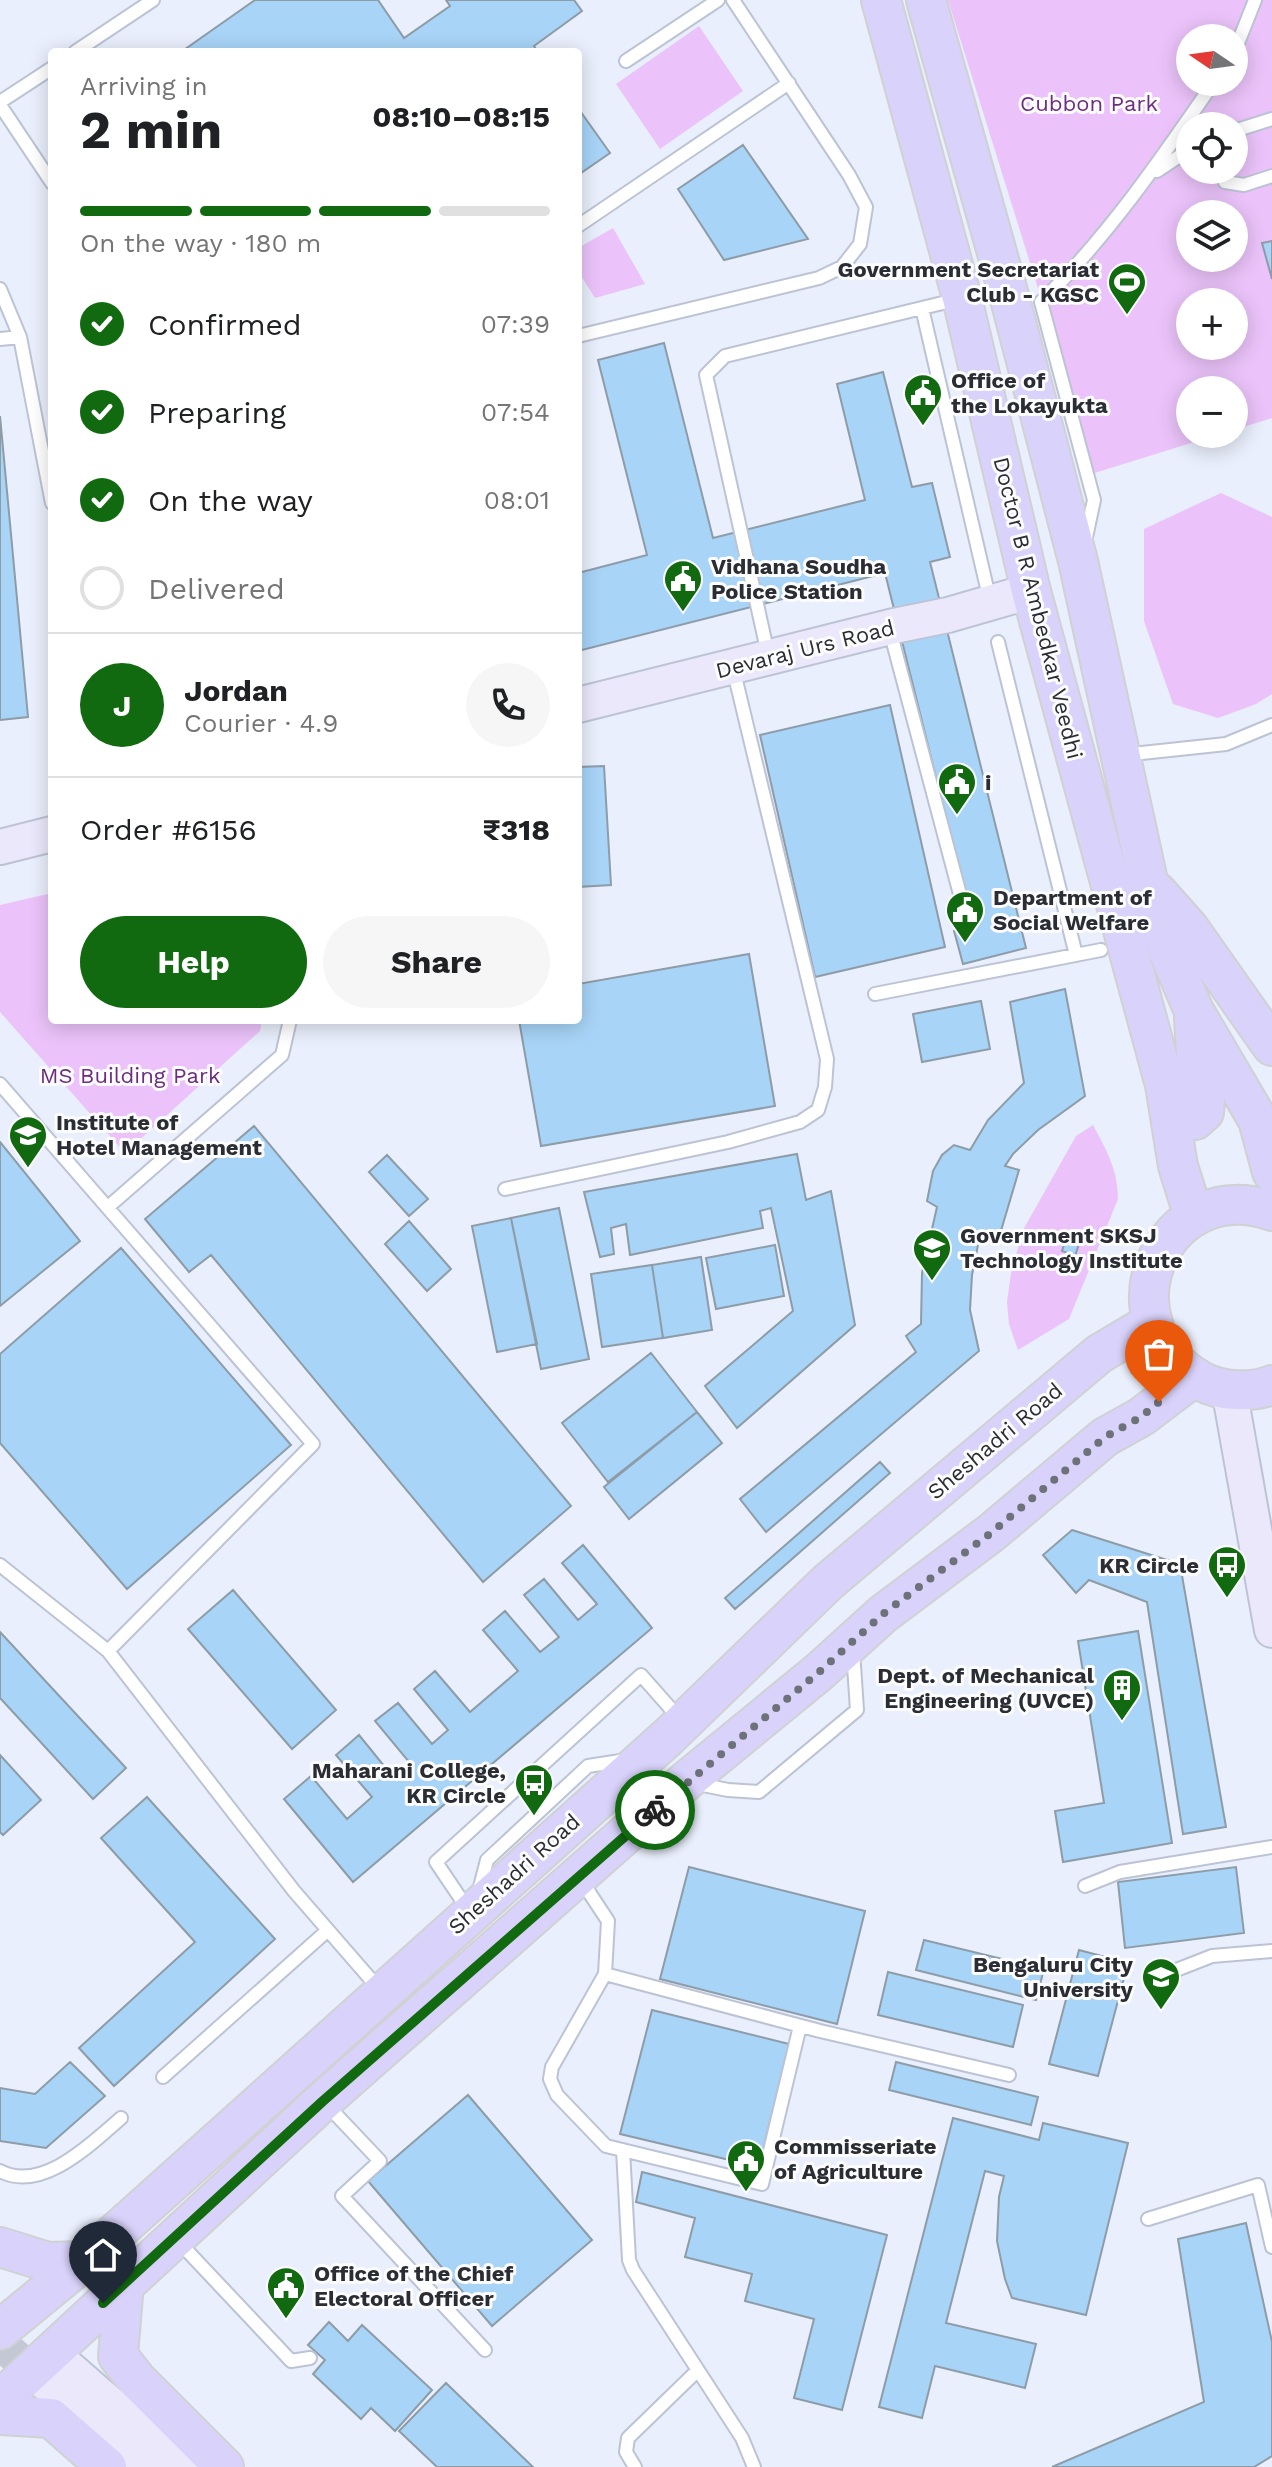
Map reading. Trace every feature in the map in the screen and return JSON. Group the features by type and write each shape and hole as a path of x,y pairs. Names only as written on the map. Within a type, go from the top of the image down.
{"main road":[{"name":"Doctor B R Ambedkar Veedhi","path":"881,0 962,298 1031,591 1165,1085 1178,1166 1194,1217"},
{"name":"Doctor B R Ambedkar Veedhi","path":"926,0 1010,299 1078,561 1148,881 1169,953 1194,1011 1258,1120 1272,1172"},
{"path":"1148,881 1189,928 1272,1046"},
{"path":"1165,1085 1179,1109 1195,1120 1204,1112 1205,1101 1197,1071 1194,1011"},
{"path":"1271,1393 1237,1391 1183,1371 1163,1350 1151,1323 1147,1294 1153,1265 1170,1238 1194,1217 1224,1206 1256,1206 1272,1211"},
{"name":"Sheshadri Road","path":"0,2330 84,2261 644,1758 828,1582 1099,1354 1151,1323"},
{"name":"Sheshadri Road","path":"0,2400 323,2101 686,1781 883,1614 991,1533 1105,1437 1211,1383"},
{"path":"0,2247 48,2262 84,2261"},
{"path":"124,2283 118,2356 136,2379 224,2467"},
{"path":"0,2415 51,2418 107,2467"}],"street":[{"name":"Devaraj Urs Road","path":"582,704 948,615 1031,591"},
{"path":"0,847 48,835"},
{"path":"1211,1383 1272,1630"},
{"path":"142,2467 54,2373 182,2467"}],"lane":[{"path":"81,48 153,0"},
{"path":"626,61 718,0"},
{"path":"582,335 819,278 842,267 860,244 866,207 849,175 733,0"},
{"path":"1245,24 1255,0"},
{"path":"48,71 0,104 48,177"},
{"path":"582,223 789,83"},
{"path":"1078,561 1088,535 1094,500 1041,302 1074,271 1151,175 1205,96"},
{"path":"1248,127 1272,119"},
{"path":"1151,175 1176,158"},
{"path":"1248,184 1272,176"},
{"path":"0,289 20,337 46,441 48,462"},
{"path":"769,659 706,375 725,356 962,298"},
{"path":"1010,299 1035,314 1049,331"},
{"path":"922,308 991,602"},
{"path":"0,339 20,337"},
{"path":"889,627 962,902"},
{"path":"998,642 1076,955"},
{"path":"505,1189 728,1142 800,1122 818,1110 825,1087 827,1059 733,668"},
{"path":"1120,755 1226,744 1272,725"},
{"path":"875,994 1101,950"},
{"path":"108,1207 282,1055 289,1024"},
{"path":"0,1084 313,1444 108,1651"},
{"path":"0,1565 108,1651 294,1891 382,1993"},
{"path":"686,1781 728,1790 759,1792 857,1710 851,1643"},
{"path":"472,1911 436,1862 641,1675 683,1722"},
{"path":"1085,1886 1120,1872 1272,1847"},
{"path":"579,1878 608,1921 605,1974 552,2067 550,2079 557,2095 572,2113 606,2146 762,2184 800,2026"},
{"path":"163,2077 328,1930"},
{"path":"1166,1974 1212,1956 1272,1951"},
{"path":"605,1974 800,2026 1009,2075"},
{"path":"323,2101 380,2161 342,2196 485,2350"},
{"path":"0,2171 12,2177 34,2176 74,2159 121,2118"},
{"path":"623,2150 629,2260 633,2270 742,2438 754,2467"},
{"path":"1148,2219 1258,2185 1272,2247"},
{"path":"175,2237 291,2361 310,2358"},
{"path":"635,2467 626,2452 628,2438 698,2370"}],"green space":[{"name":"Cubbon Park","path":"948,0 1272,0 1272,418 1248,426 1248,376 1176,376 1176,448 1088,475 1051,330"},
{"path":"699,26 743,91 660,149 616,84"},
{"path":"613,228 645,284 595,298 582,277 582,246"},
{"path":"1221,493 1272,517 1272,694 1256,704 1218,718 1173,704 1144,621 1144,529"},
{"name":"MS Building Park","path":"48,894 48,1024 261,1024 260,1031 125,1153 0,1012 0,905"},
{"path":"1093,1125 1114,1169 1118,1199 1069,1319 1018,1350 1009,1324 1007,1302 1023,1230 1076,1136"}],"building":[{"path":"255,0 378,0 404,38 450,6 446,0 574,0 582,11 535,48 187,48"},
{"path":"582,114 610,153 582,172"},
{"path":"743,145 808,239 724,260 678,189"},
{"path":"1272,241 1272,279 1262,243"},
{"path":"664,343 713,538 865,500 837,384 883,372 912,487 932,483 950,557 930,562 1026,948 963,964 954,931 973,926 885,573 582,650 582,572 647,555 598,360"},
{"path":"0,416 28,717 0,720"},
{"path":"890,705 945,947 815,977 760,735"},
{"path":"604,766 611,885 582,887 582,767"},
{"path":"749,954 775,1106 541,1146 520,1024 582,1024 582,983"},
{"path":"1065,989 1085,1096 1038,1130 1005,1166 1019,1170 1000,1234 984,1230 972,1275 970,1310 979,1351 766,1532 740,1499 916,1352 906,1336 921,1324 922,1273 937,1207 927,1201 933,1171 942,1155 954,1145 970,1150 988,1120 1024,1083 1010,1002"},
{"path":"981,1001 990,1049 922,1062 913,1014"},
{"path":"254,1126 571,1506 483,1582 211,1255 189,1272 145,1219"},
{"path":"0,1142 80,1241 0,1306"},
{"path":"797,1154 806,1200 831,1191 855,1325 737,1428 705,1386 793,1311 771,1208 760,1211 763,1228 630,1255 626,1224 611,1228 614,1254 600,1257 584,1192"},
{"path":"387,1155 428,1199 409,1216 369,1172"},
{"path":"559,1208 589,1359 541,1369 511,1218"},
{"path":"511,1218 537,1344 497,1352 472,1226"},
{"path":"409,1221 451,1269 427,1291 385,1244"},
{"path":"1068,1233 1081,1238 1075,1256 1062,1251"},
{"path":"775,1245 784,1296 716,1309 706,1258"},
{"path":"121,1248 291,1445 127,1589 0,1443 0,1354"},
{"path":"701,1257 712,1330 663,1338 652,1265"},
{"path":"652,1265 663,1338 602,1347 591,1274"},
{"path":"651,1353 697,1412 608,1482 562,1423"},
{"path":"697,1412 722,1443 629,1519 604,1487"},
{"path":"880,1462 890,1473 735,1609 725,1598"},
{"name":"Dept. of Mechanical Engineering (UVCE)","path":"1072,1530 1180,1564 1226,1827 1183,1834 1147,1602 1089,1580 1076,1593 1043,1555"},
{"path":"583,1545 652,1628 353,1882 284,1799 311,1776 347,1819 372,1797 336,1755 359,1735 393,1777 410,1763 375,1721 398,1703 432,1744 448,1730 414,1689 435,1671 470,1712 518,1671 483,1630 505,1611 540,1652 559,1637 524,1595 544,1579 578,1620 597,1604 562,1563"},
{"path":"233,1590 336,1710 292,1749 188,1629"},
{"name":"Dept. of Mechanical Engineering (UVCE)","path":"1138,1631 1172,1843 1063,1862 1055,1811 1104,1803 1078,1641"},
{"path":"0,1632 126,1768 93,1799 0,1698"},
{"path":"0,1755 41,1800 3,1835 0,1832"},
{"path":"147,1797 275,1939 114,2086 79,2048 195,1942 101,1838"},
{"path":"689,1867 865,1911 837,2024 660,1979"},
{"path":"1236,1867 1244,1933 1125,1948 1118,1882"},
{"path":"924,1940 1044,1969 1036,2000 916,1970"},
{"path":"1079,1950 1128,1963 1098,2076 1049,2064"},
{"path":"888,1972 1023,2005 1013,2047 878,2015"},
{"path":"652,2010 789,2044 759,2167 620,2134"},
{"path":"70,2062 105,2096 46,2148 0,2141 0,2088 35,2094"},
{"path":"896,2062 1038,2097 1031,2125 889,2090"},
{"path":"468,2095 592,2240 492,2326 368,2181"},
{"path":"953,2118 1039,2140 1043,2123 1128,2143 1086,2315 1012,2298 997,2241 999,2197 1004,2176 985,2171 946,2323 1036,2344 1025,2388 935,2366 922,2418 879,2407"},
{"path":"642,2172 887,2235 842,2410 794,2398 814,2319 745,2301 752,2274 685,2257 695,2218 636,2202"},
{"path":"1246,2223 1272,2342 1272,2456 1254,2467 1052,2467 1204,2402 1178,2239"},
{"path":"329,2322 348,2341 362,2325 432,2390 395,2431 371,2408 361,2419 313,2374 325,2360 308,2345"},
{"path":"446,2383 533,2467 437,2467 399,2431"}],"tunnel":[{"path":"0,2307 63,2363"},
{"path":"0,2343 46,2383"}],"way so far":[{"path":"655,1810 883,1614 991,1533 1105,1437 1141,1417 1159,1402"}],"place":[{"name":"Government Secretariat Club - KGSC","path":"1127,316"},
{"name":"Office of the Lokayukta","path":"923,427"},
{"name":"Vidhana Soudha Police Station","path":"683,613"},
{"name":"i","path":"957,816"},
{"name":"Department of Social Welfare","path":"965,944"},
{"name":"Institute of Hotel Management","path":"28,1169"},
{"name":"Government SKSJ Technology Institute","path":"932,1282"},
{"name":"KR Circle","path":"1227,1599"},
{"name":"Dept. of Mechanical Engineering (UVCE)","path":"1122,1722"},
{"name":"Maharani College, KR Circle","path":"534,1817"},
{"name":"Bengaluru City University","path":"1161,2011"},
{"name":"Commisseriate of Agriculture","path":"746,2193"},
{"name":"Office of the Chief Electoral Officer","path":"286,2320"}],"route":[{"path":"103,2303 323,2101 655,1810"}]}
